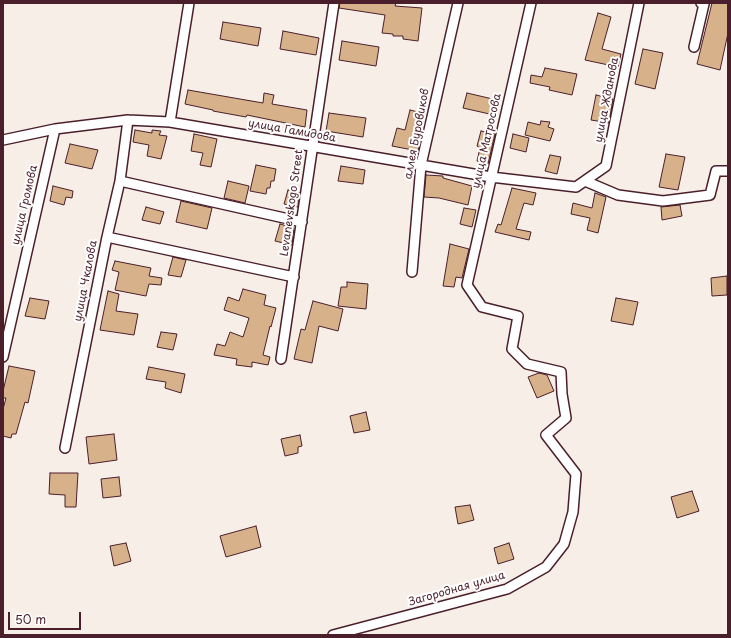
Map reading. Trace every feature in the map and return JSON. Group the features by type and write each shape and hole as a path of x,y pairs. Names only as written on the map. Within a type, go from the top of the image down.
{"street":[{"path":"170,122 190,3"},
{"name":"Levanevskogo Street","path":"281,359 334,3"},
{"name":"аллея Буровиков","path":"412,272 421,166 458,3"},
{"name":"улица Матросова","path":"467,285 531,3"},
{"name":"улица Жданова","path":"576,187 606,166 639,3"},
{"path":"694,47 704,4 701,3"},
{"name":"улица Гамидова","path":"3,140 55,129 128,120 170,122 421,166 491,177 576,187"},
{"name":"улица Чкалова","path":"65,448 107,237 120,181 128,120"},
{"name":"улица Громова","path":"3,357 55,129"},
{"path":"585,181 618,195 663,201 710,195 716,171 728,171"},
{"path":"120,181 302,222"},
{"path":"107,237 294,277"},
{"name":"Загородная улица","path":"333,635 507,589 546,566 564,544 573,512 576,474 546,435 566,418 562,394 561,372 527,364 512,349 518,316 482,307 467,285"}],"building":[{"path":"340,3 396,3 395,6 422,8 418,41 403,39 403,36 393,36 393,34 382,33 385,15 339,8"},
{"path":"712,3 728,3 728,33 720,70 697,64"},
{"path":"598,13 611,17 602,49 621,54 618,67 585,60"},
{"path":"223,22 261,28 258,46 220,39"},
{"path":"283,31 319,38 316,55 280,49"},
{"path":"342,41 379,47 376,66 339,60"},
{"path":"643,49 663,53 655,89 635,84"},
{"path":"545,68 577,74 572,95 549,90 550,87 530,83 531,75 542,77"},
{"path":"188,90 263,103 264,93 274,95 272,104 307,110 305,127 247,115 246,117 213,111 185,104"},
{"path":"467,93 497,100 494,115 463,108"},
{"path":"596,95 613,99 609,123 591,120"},
{"path":"410,110 422,113 416,133 422,135 418,151 392,146 397,128 405,130"},
{"path":"329,113 366,118 363,137 326,131"},
{"path":"541,121 550,122 548,127 554,129 550,141 525,135 528,122 540,125"},
{"path":"135,130 152,133 152,130 161,131 159,135 167,136 161,159 147,156 149,145 133,142"},
{"path":"481,131 495,134 488,164 477,161 480,148 477,146"},
{"path":"194,134 217,139 211,167 200,165 203,153 191,151"},
{"path":"513,134 529,138 526,152 510,148"},
{"path":"70,144 98,150 92,169 65,163"},
{"path":"666,154 685,157 678,190 659,187"},
{"path":"550,155 561,157 557,174 545,171"},
{"path":"256,165 276,169 274,181 271,181 270,188 267,188 266,194 250,191"},
{"path":"341,166 365,170 363,184 338,181"},
{"path":"426,175 443,176 443,178 472,186 468,205 439,198 424,197"},
{"path":"228,181 249,186 245,203 224,198"},
{"path":"53,186 73,191 72,198 66,197 64,205 50,201"},
{"path":"512,188 536,193 533,205 524,203 516,229 531,232 529,240 495,232 498,224 501,225"},
{"path":"288,190 300,193 298,207 284,204"},
{"path":"595,193 606,197 598,233 587,230 590,218 571,214 573,203 592,208"},
{"path":"181,201 212,208 207,229 176,222"},
{"path":"680,205 682,216 662,220 661,207"},
{"path":"146,207 164,212 160,224 142,220"},
{"path":"464,208 476,210 472,227 460,224"},
{"path":"280,224 294,228 292,245 275,241"},
{"path":"450,244 469,249 462,278 456,277 454,287 443,286"},
{"path":"173,257 186,260 181,277 168,275"},
{"path":"115,261 151,268 149,276 162,278 161,285 149,284 146,296 115,290 119,272 112,270"},
{"path":"727,276 727,295 712,296 711,278"},
{"path":"347,282 368,284 366,309 338,306 341,287 347,287"},
{"path":"243,289 266,295 264,305 276,308 263,355 270,357 268,365 252,362 252,367 236,365 237,359 214,355 217,344 225,346 230,332 243,337 249,318 224,310 228,297 239,301"},
{"path":"108,291 119,294 116,311 138,314 134,335 100,330"},
{"path":"30,298 49,301 45,319 25,316"},
{"path":"616,298 638,302 633,325 611,321"},
{"path":"313,301 343,309 338,331 319,326 312,363 294,359 301,329 305,330"},
{"path":"161,332 177,334 173,350 157,347"},
{"path":"9,366 35,371 28,403 25,402 16,434 12,434 11,438 3,436 3,409 6,398 3,398 3,391"},
{"path":"149,367 185,374 181,393 165,388 166,382 146,379"},
{"path":"539,373 547,375 554,391 537,398 528,377"},
{"path":"366,412 370,430 354,433 350,416"},
{"path":"114,434 117,460 89,464 86,437"},
{"path":"300,435 302,446 298,447 298,453 285,456 281,439"},
{"path":"50,473 78,473 76,507 65,507 65,495 49,494"},
{"path":"119,477 121,496 103,498 101,479"},
{"path":"692,491 699,511 677,518 671,497"},
{"path":"470,505 474,520 458,524 455,507"},
{"path":"256,526 261,547 226,557 220,536"},
{"path":"126,543 131,561 114,566 110,546"},
{"path":"509,543 514,559 498,564 494,548"}]}
